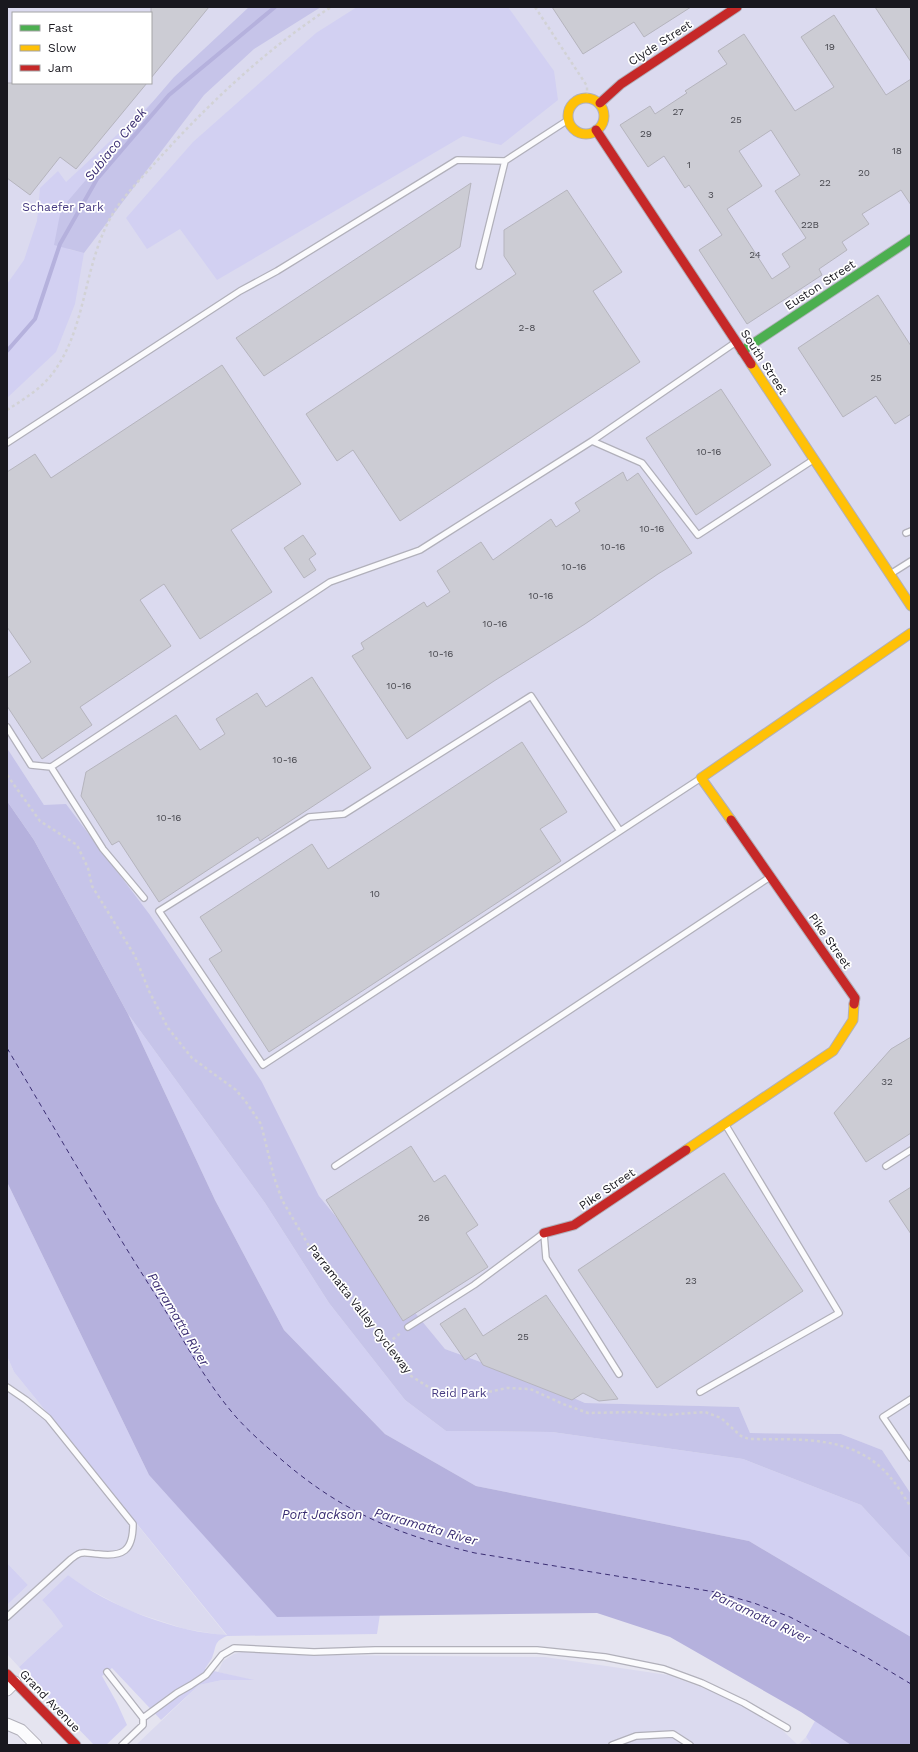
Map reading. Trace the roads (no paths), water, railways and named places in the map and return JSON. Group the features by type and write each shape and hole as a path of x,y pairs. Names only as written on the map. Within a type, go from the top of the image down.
{"street":[{"name":"Clyde Street","path":"600,104 621,84 737,7"},
{"path":"587,97 600,104 603,110 604,119 596,130 590,133 581,133 571,126 567,116 570,106 578,99 587,97"},
{"name":"South Street","path":"596,130 911,606"},
{"name":"Euston Street","path":"742,351 911,239"},
{"path":"701,778 911,633"},
{"name":"Pike Street","path":"544,1233 574,1226 833,1051 853,1020 854,998 701,778"},
{"name":"Grand Avenue","path":"10,1682 76,1745"},
{"path":"7,1724 22,1730 36,1745"}],"lane":[{"path":"7,443 240,291 277,271 457,160 505,161 568,120"},
{"path":"479,266 505,161"},
{"path":"7,727 31,765 51,767 330,582 420,550 592,441 736,342"},
{"path":"592,441 642,463 698,535 813,460"},
{"path":"890,575 911,560"},
{"path":"620,830 531,696 344,814 309,817 160,911 263,1065 701,778"},
{"path":"51,767 103,849 144,898"},
{"path":"335,1166 770,877"},
{"path":"700,1392 839,1313 725,1123"},
{"path":"886,1166 911,1150"},
{"path":"408,1327 474,1285 544,1233"},
{"path":"544,1233 546,1258 619,1374"},
{"path":"7,1387 48,1418 133,1524 133,1535 129,1547 120,1554 103,1555 81,1552 71,1559 7,1617"},
{"path":"911,1399 883,1417 911,1458"},
{"path":"143,1718 164,1701 206,1675 222,1656 234,1648 314,1652 375,1650 537,1650 605,1657 664,1669 702,1683 737,1700 787,1728"},
{"path":"106,1672 143,1718 143,1725 122,1745"},
{"path":"612,1745 636,1736 673,1734 690,1745"}],"water":[{"name":"Port Jackson","path":"7,801 34,840 128,1014 215,1200 284,1330 385,1434 476,1486 749,1541 911,1637 911,1745 851,1745 801,1712 670,1637 597,1613 277,1617 149,1475 7,1182"}],"waterway":[{"name":"Subiaco Creek","path":"7,351 35,319 60,244 97,179 169,95 275,7"}],"park label":[{"name":"Schaefer Park","path":"63,207"},
{"name":"Reid Park","path":"459,1393"}],"water label":[{"name":"Parramatta River","path":"179,1319"},
{"name":"Parramatta River","path":"426,1526"},
{"name":"Parramatta River","path":"761,1616"}]}
